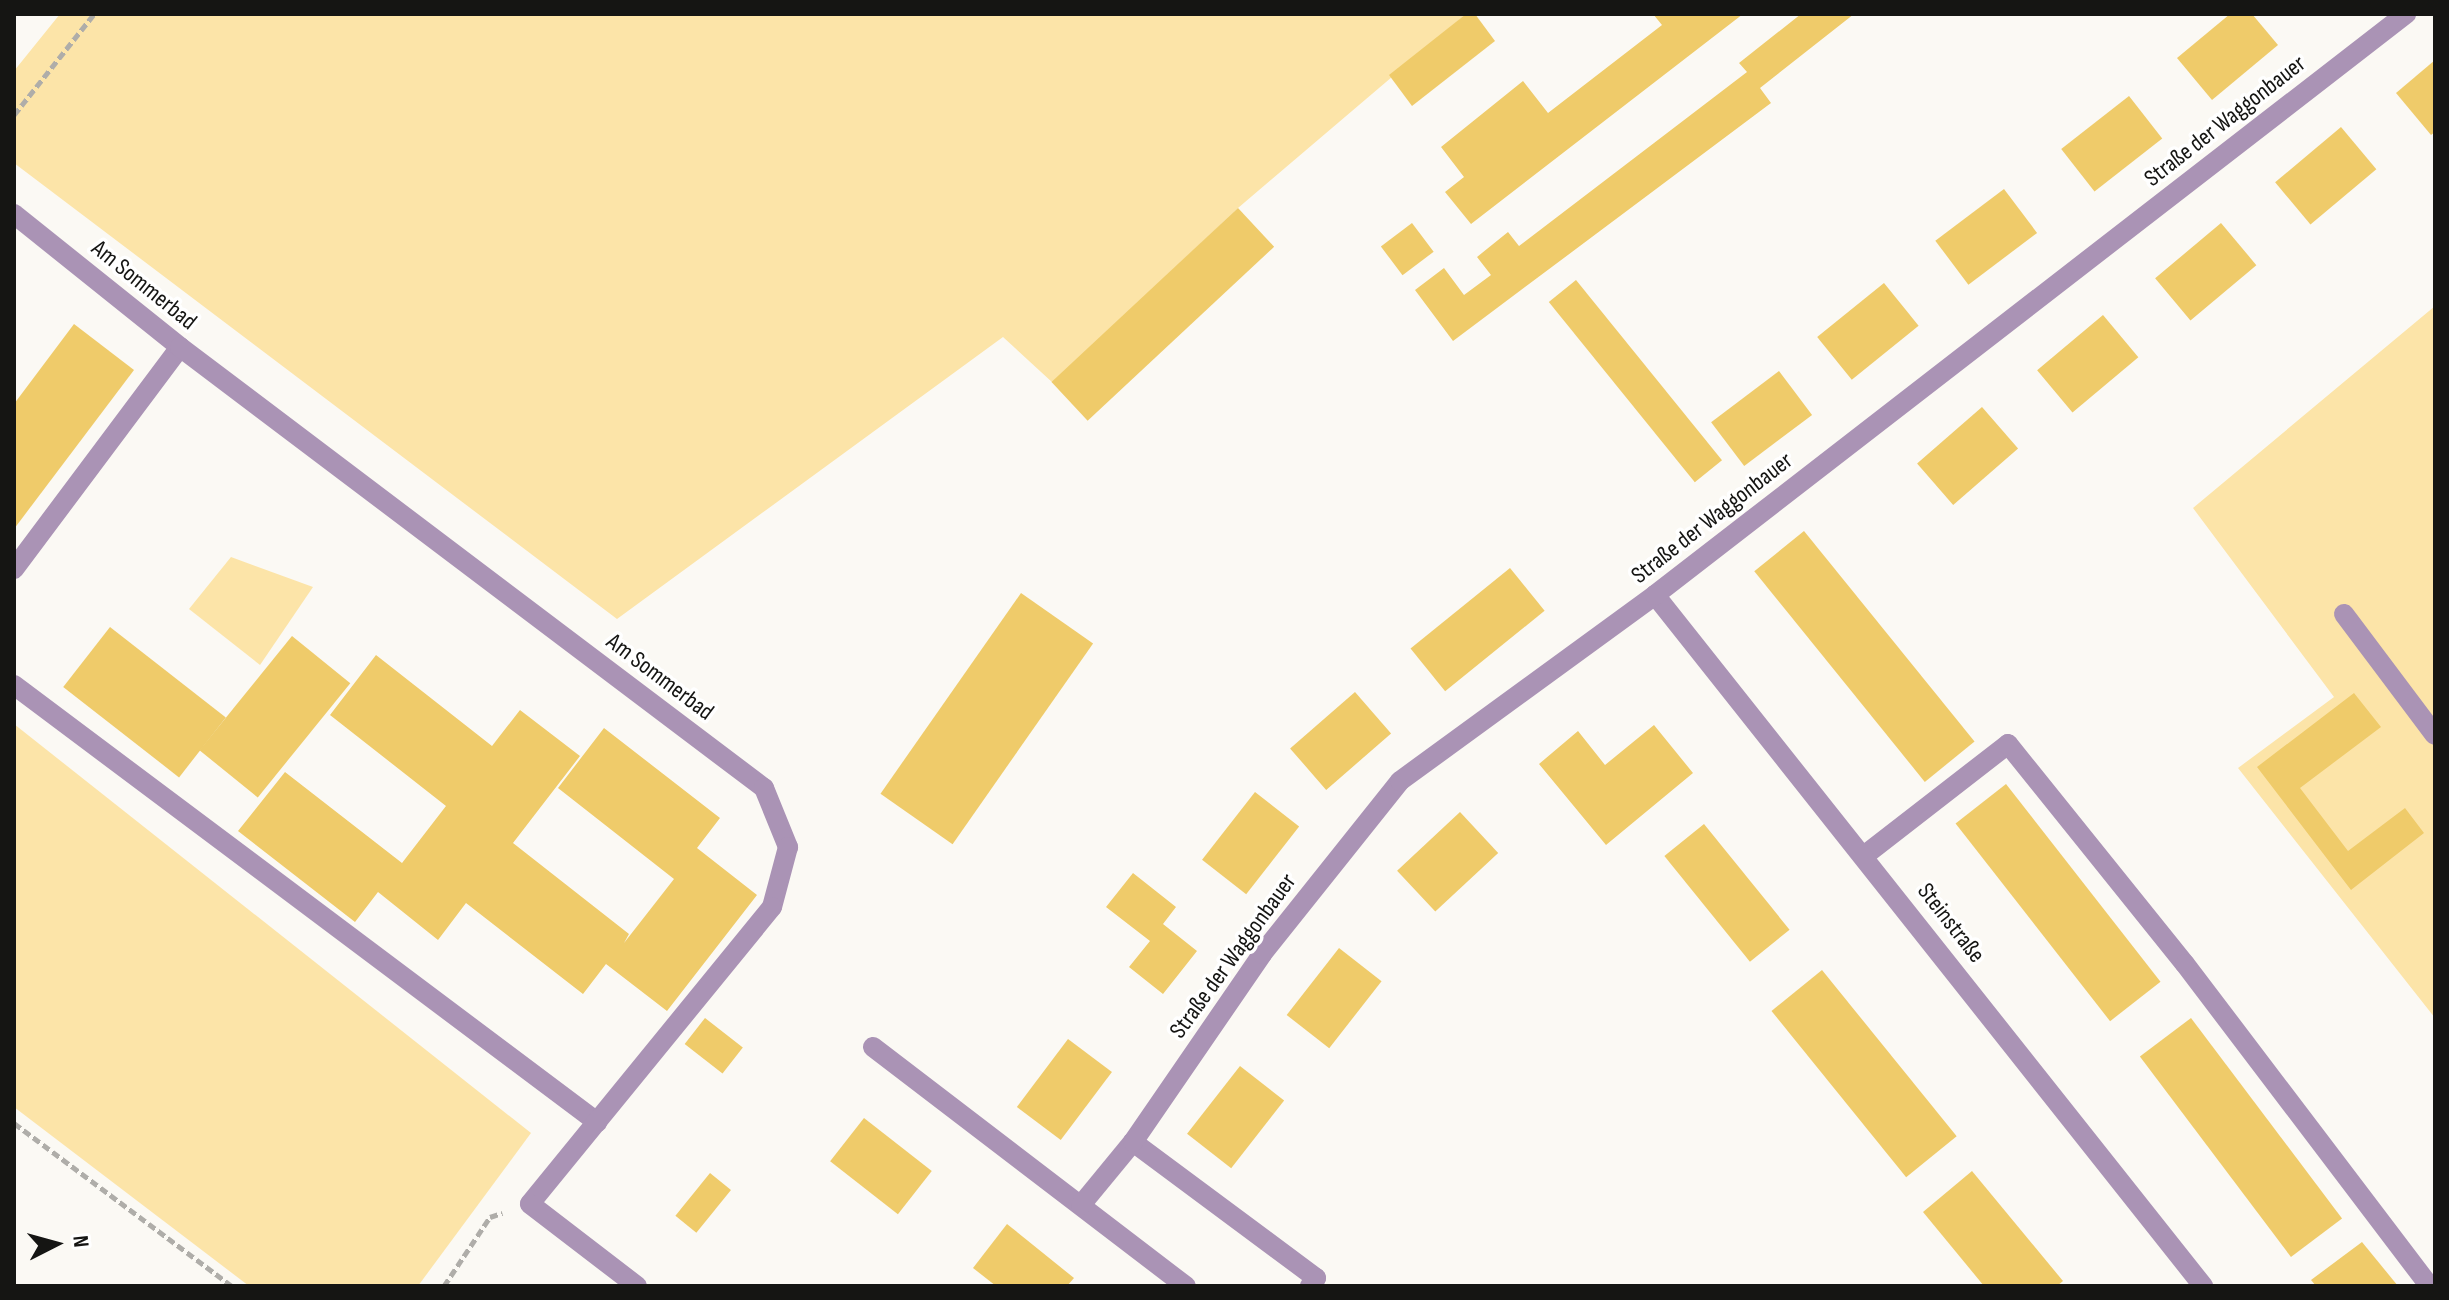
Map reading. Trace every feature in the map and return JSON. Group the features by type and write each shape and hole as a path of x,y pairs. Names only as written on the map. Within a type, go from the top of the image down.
{"street":[{"name":"Straße der Waggonbauer","path":"1081,1205 1133,1142 1262,954 1400,781 1655,595 2406,14"},
{"name":"Am Sommerbad","path":"14,214 180,347 764,788 788,847 772,907 530,1204"},
{"path":"14,569 180,347"},
{"name":"Steinstraße","path":"1655,595 1865,855 2203,1286"},
{"path":"2344,614 2435,735"},
{"path":"14,685 597,1122"},
{"path":"1865,855 2008,744 2185,964 2429,1286"},
{"path":"873,1047 1186,1286"},
{"path":"1133,1142 1316,1278 1310,1286"},
{"path":"530,1204 637,1286"}],"path":[{"path":"14,115 94,14"},
{"path":"14,1123 232,1286"},
{"path":"444,1286 490,1217 530,1204"}],"shaded area":[{"path":"60,14 1466,14 1238,208 1053,383 1003,337 617,619 14,163 14,71"},
{"path":"2435,306 2435,1018 2238,768 2334,697 2193,508"},
{"path":"231,557 313,587 260,665 189,609"},
{"path":"14,724 531,1133 418,1286 249,1286 14,1107"}],"building":[{"path":"1466,14 1475,14 1495,41 1412,106 1389,75"},
{"path":"1653,14 1743,14 1471,224 1445,192 1464,177 1441,147 1523,81 1548,113 1662,25"},
{"path":"1801,14 1854,14 1760,88 1771,103 1453,341 1415,290 1444,268 1464,295 1491,275 1477,257 1508,232 1519,246 1747,72 1739,63"},
{"path":"2230,14 2252,14 2278,45 2212,100 2177,58"},
{"path":"2435,60 2435,132 2431,135 2396,93"},
{"path":"2129,96 2162,139 2094,191 2061,149"},
{"path":"2341,127 2376,169 2310,224 2275,182"},
{"path":"2004,189 2037,233 1968,285 1935,241"},
{"path":"1238,208 1274,247 1088,421 1052,382"},
{"path":"1412,223 1434,252 1403,275 1381,246"},
{"path":"2221,223 2256,265 2190,320 2155,278"},
{"path":"1576,280 1722,460 1695,482 1549,302"},
{"path":"1884,283 1919,326 1852,380 1817,337"},
{"path":"2103,315 2138,357 2072,412 2037,370"},
{"path":"74,324 134,370 14,529 14,404"},
{"path":"1779,371 1812,415 1744,466 1711,422"},
{"path":"1982,407 2018,449 1953,505 1917,463"},
{"path":"1804,531 1975,742 1925,782 1754,571"},
{"path":"1510,568 1545,611 1445,691 1411,649"},
{"path":"1021,593 1093,643 953,844 880,794"},
{"path":"110,627 226,718 179,777 63,687"},
{"path":"292,636 350,683 258,797 199,750"},
{"path":"376,655 492,746 520,710 580,756 513,843 629,934 624,943 674,879 558,788 604,728 720,818 697,848 757,895 667,1011 606,964 583,994 466,903 438,940 378,892 355,922 238,831 285,772 402,863 446,806 330,715"},
{"path":"1355,692 1391,734 1326,790 1290,748"},
{"path":"2354,693 2381,727 2300,788 2348,851 2405,808 2424,833 2351,890 2257,767"},
{"path":"1654,725 1693,773 1606,845 1539,764 1578,731 1605,765"},
{"path":"2006,784 2161,982 2110,1021 1956,823"},
{"path":"1255,792 1299,826 1246,894 1202,860"},
{"path":"1460,812 1498,853 1435,912 1397,871"},
{"path":"1704,824 1790,930 1750,962 1664,856"},
{"path":"1133,873 1176,907 1163,924 1197,951 1163,994 1129,967 1150,941 1106,907"},
{"path":"1339,948 1382,981 1329,1048 1287,1015"},
{"path":"1822,970 1957,1136 1906,1177 1771,1011"},
{"path":"705,1018 743,1048 723,1074 685,1044"},
{"path":"2191,1018 2342,1218 2291,1257 2140,1057"},
{"path":"1068,1039 1112,1072 1061,1140 1017,1107"},
{"path":"1240,1066 1284,1100 1231,1168 1187,1134"},
{"path":"864,1118 932,1171 898,1214 830,1161"},
{"path":"1972,1171 2063,1281 2057,1286 1984,1286 1923,1212"},
{"path":"710,1173 731,1190 696,1233 675,1216"},
{"path":"1007,1224 1074,1278 1067,1286 996,1286 973,1268"},
{"path":"2362,1242 2398,1286 2316,1286 2311,1280"}]}
